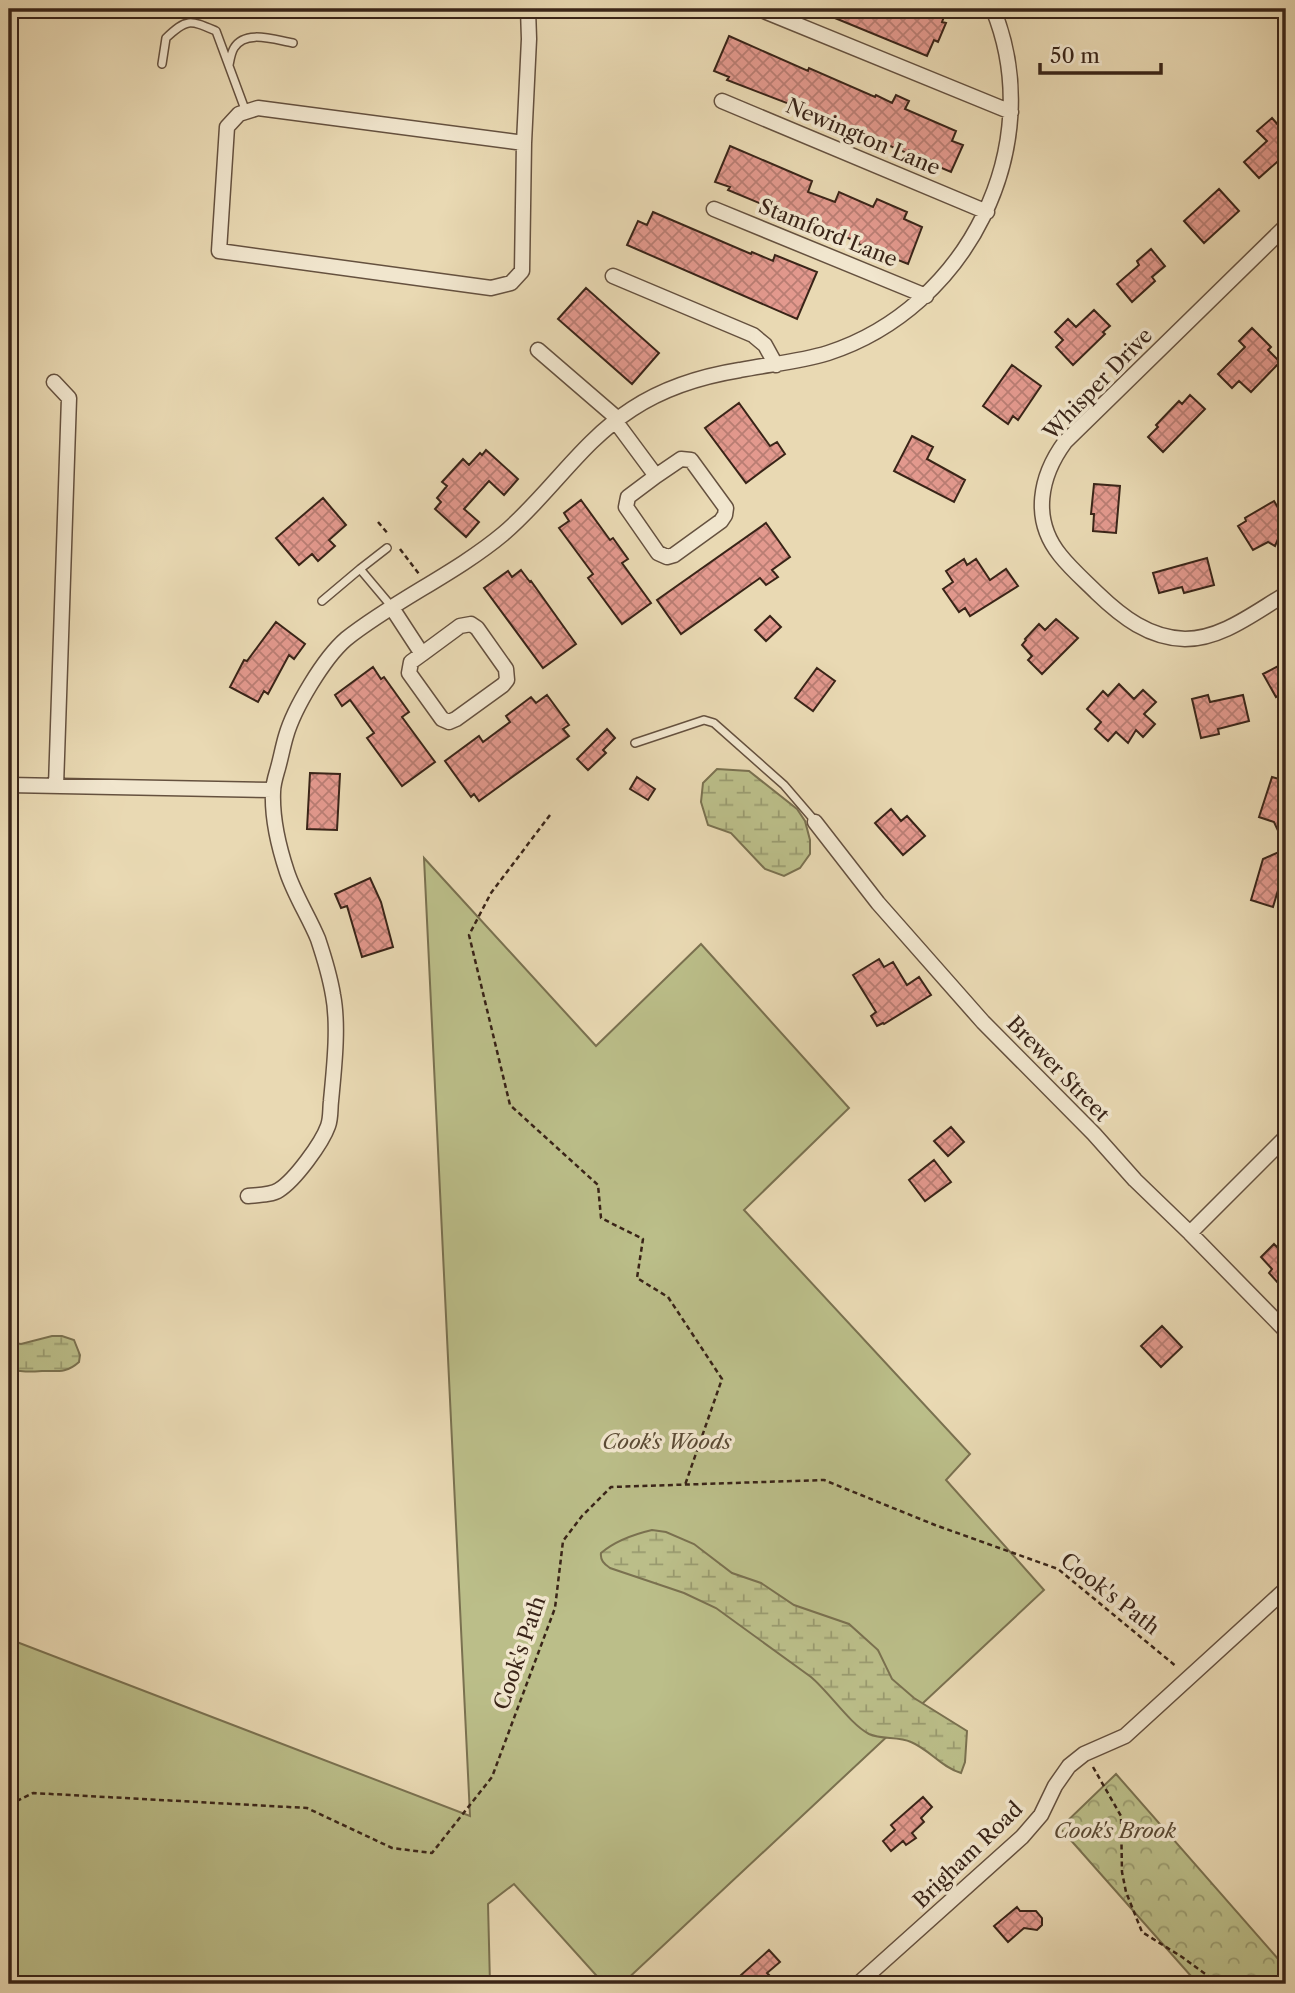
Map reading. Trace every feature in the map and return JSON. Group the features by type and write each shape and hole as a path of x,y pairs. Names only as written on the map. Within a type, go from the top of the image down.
{"street":[{"path":"524,143 258,108 239,114 227,127 219,251 491,288 511,283 522,271 529,39 527,9"},
{"path":"759,9 1010,112"},
{"path":"248,1196 278,1192 310,1160 329,1125 335,1057 334,997 318,941 287,873 276,827 273,790 287,732 312,681 343,642 470,559 505,532 537,502 576,458 633,409 684,384 715,375 804,360 831,352 856,342 893,321 926,296 960,257 987,212 1003,163 1010,112 1010,80 1006,49 993,9"},
{"name":"Newington Lane","path":"722,101 987,212"},
{"name":"Stamford Lane","path":"714,209 926,296"},
{"name":"Whisper Drive","path":"1286,226 1065,442 1047,473 1042,496 1047,532 1059,554 1119,614 1151,632 1188,639 1213,634 1286,594"},
{"path":"613,276 753,335 768,349 776,365"},
{"path":"538,350 617,421 656,476"},
{"path":"54,382 69,398 56,786"},
{"path":"688,458 694,462 726,508 721,521 667,558 658,553 626,507 628,497 656,476 677,460 688,458"},
{"path":"392,608 422,653"},
{"path":"471,624 477,628 506,669 507,680 456,719 445,721 409,673 411,662 422,653 460,626 471,624"},
{"path":"9,785 273,790"},
{"name":"Brewer Street","path":"815,822 878,903 983,1022 1286,1331"},
{"path":"1190,1233 1286,1137"},
{"name":"Brigham Road","path":"858,1984 1008,1852 1035,1823 1069,1766 1084,1754 1125,1736 1286,1589"}],"lane":[{"path":"162,64 166,38 180,25 196,22 216,31 246,112"},
{"path":"229,66 233,49 239,41 251,36 293,43"},
{"path":"321,601 387,548"},
{"path":"360,569 392,608"},
{"path":"635,743 704,720 714,723 784,785 815,822"}],"path":[{"path":"408,558 422,577"},
{"path":"550,816 491,893 469,935 510,1105 598,1185 601,1218 643,1239 637,1278 668,1297 722,1379 685,1485"},
{"name":"Cook's Path","path":"9,1805 33,1793 307,1808 392,1848 432,1853 492,1777 555,1608 563,1541 582,1516 611,1487 824,1480 935,1525 1058,1569 1189,1677"},
{"path":"1084,1754 1121,1816 1122,1872 1126,1892 1142,1932 1219,1984"}],"green space":[{"path":"717,769 749,771 797,809 805,821 810,840 810,854 800,868 784,876 765,869 731,833 708,825 701,802 703,783"},
{"name":"Cook's Woods","path":"424,858 596,1046 701,944 849,1108 744,1210 970,1454 946,1480 1044,1590 622,1984 604,1984 514,1884 488,1904 490,1984 9,1984 9,1639 470,1816"},
{"path":"52,1336 74,1340 80,1355 79,1362 62,1371 26,1372 9,1369 9,1342 21,1344"},
{"path":"652,1530 666,1532 694,1544 732,1573 761,1583 794,1605 849,1624 878,1650 892,1679 914,1698 967,1731 965,1762 961,1773 947,1767 911,1742 869,1734 847,1716 811,1677 716,1608 684,1593 610,1568 603,1562 601,1553 606,1549"},
{"name":"Cook's Brook","path":"1116,1774 1286,1968 1286,1984 1198,1984 1060,1828"}],"building":[{"path":"813,9 947,9 942,22 946,23 938,42 934,40 927,56"},
{"path":"729,36 875,97 876,95 892,103 896,95 909,101 905,109 956,131 952,141 963,145 951,172 909,150 907,153 830,121 831,118 806,107 805,110 727,80 729,77 714,71"},
{"path":"1272,118 1286,134 1286,154 1259,178 1244,162 1267,141 1257,131"},
{"path":"730,146 812,181 808,192 835,202 839,192 873,207 877,199 907,212 904,219 922,227 908,264 728,190 730,187 715,182"},
{"path":"1219,189 1239,211 1204,243 1184,221"},
{"path":"653,212 751,254 752,252 773,261 775,255 817,272 797,319 627,245 638,221 647,225"},
{"path":"1151,249 1165,266 1152,277 1155,281 1132,302 1117,284 1139,265 1137,261"},
{"path":"586,288 659,353 632,384 558,319"},
{"path":"1094,310 1110,326 1073,365 1056,347 1063,340 1055,332 1068,319 1076,327"},
{"path":"1252,328 1271,347 1268,350 1280,362 1251,392 1239,381 1232,388 1218,374 1245,347 1239,341"},
{"path":"1012,365 1041,386 1018,420 1013,416 1008,424 983,406"},
{"path":"1190,395 1205,409 1163,452 1148,437 1179,401 1182,404"},
{"path":"739,403 770,446 777,442 785,454 746,483 705,428"},
{"path":"912,436 933,447 927,459 965,480 954,502 894,471"},
{"path":"486,450 518,479 504,495 489,481 464,509 479,522 466,537 435,509 441,502 437,498 447,486 442,482 463,459 469,465"},
{"path":"1094,484 1120,486 1116,533 1093,531 1094,514 1091,514"},
{"path":"323,498 346,525 329,540 335,546 318,561 312,554 299,565 276,538"},
{"path":"581,500 610,540 613,538 628,559 622,563 651,603 622,624 588,578 593,574 559,528 569,521 564,513"},
{"path":"1274,501 1280,511 1286,508 1286,535 1278,539 1275,546 1268,542 1253,550 1238,526 1246,521 1245,518"},
{"path":"766,523 790,557 772,570 778,577 766,585 760,578 681,634 657,600"},
{"path":"1207,558 1214,585 1184,593 1182,587 1159,593 1153,573"},
{"path":"964,559 967,565 976,559 990,580 1006,569 1018,586 970,616 965,608 959,612 943,589 953,582 946,571"},
{"path":"521,570 576,644 543,668 484,588 508,571 512,577"},
{"path":"770,616 781,627 766,641 755,630"},
{"path":"1056,619 1078,638 1042,674 1028,660 1032,656 1022,645 1039,624 1045,630"},
{"path":"276,622 305,644 294,659 289,655 268,694 264,691 258,702 230,687 244,660 247,661"},
{"path":"1286,662 1286,691 1276,697 1263,674"},
{"path":"373,667 381,679 384,677 409,712 402,717 435,762 402,786 367,738 374,733 350,700 342,706 335,695"},
{"path":"817,668 835,681 813,711 795,698"},
{"path":"1119,684 1134,699 1143,690 1156,702 1144,714 1155,724 1143,737 1136,730 1128,743 1116,732 1108,741 1095,729 1101,722 1087,709 1103,691 1108,696"},
{"path":"547,695 569,725 563,729 569,736 479,801 474,794 471,797 445,761 479,736 483,742 510,722 506,716 531,697 536,703"},
{"path":"1208,695 1210,702 1243,695 1249,721 1218,729 1219,734 1201,738 1192,699"},
{"path":"607,729 615,738 603,750 606,753 588,770 577,759"},
{"path":"310,773 340,774 337,830 307,829"},
{"path":"637,777 655,789 648,800 630,789"},
{"path":"1272,777 1286,781 1286,815 1280,835 1274,822 1259,817"},
{"path":"891,809 901,821 907,816 925,836 903,855 875,823"},
{"path":"1286,849 1286,883 1279,887 1273,907 1251,900 1263,859"},
{"path":"370,878 381,902 393,947 362,957 347,906 341,908 335,894"},
{"path":"879,959 884,967 893,962 907,985 919,977 931,995 877,1026 871,1016 876,1012 853,975"},
{"path":"951,1127 964,1142 948,1156 934,1141"},
{"path":"934,1160 951,1182 925,1201 909,1180"},
{"path":"1274,1244 1286,1256 1286,1292 1269,1273 1272,1269 1261,1257"},
{"path":"1162,1326 1182,1347 1161,1367 1141,1346"},
{"path":"923,1797 932,1807 921,1818 924,1822 912,1833 916,1838 906,1845 903,1841 891,1851 883,1841 895,1830 891,1825"},
{"path":"1017,1907 1020,1911 1036,1911 1042,1918 1042,1925 1037,1930 1024,1928 1008,1942 994,1926"},
{"path":"769,1950 780,1962 767,1973 772,1978 765,1984 731,1984"}]}
